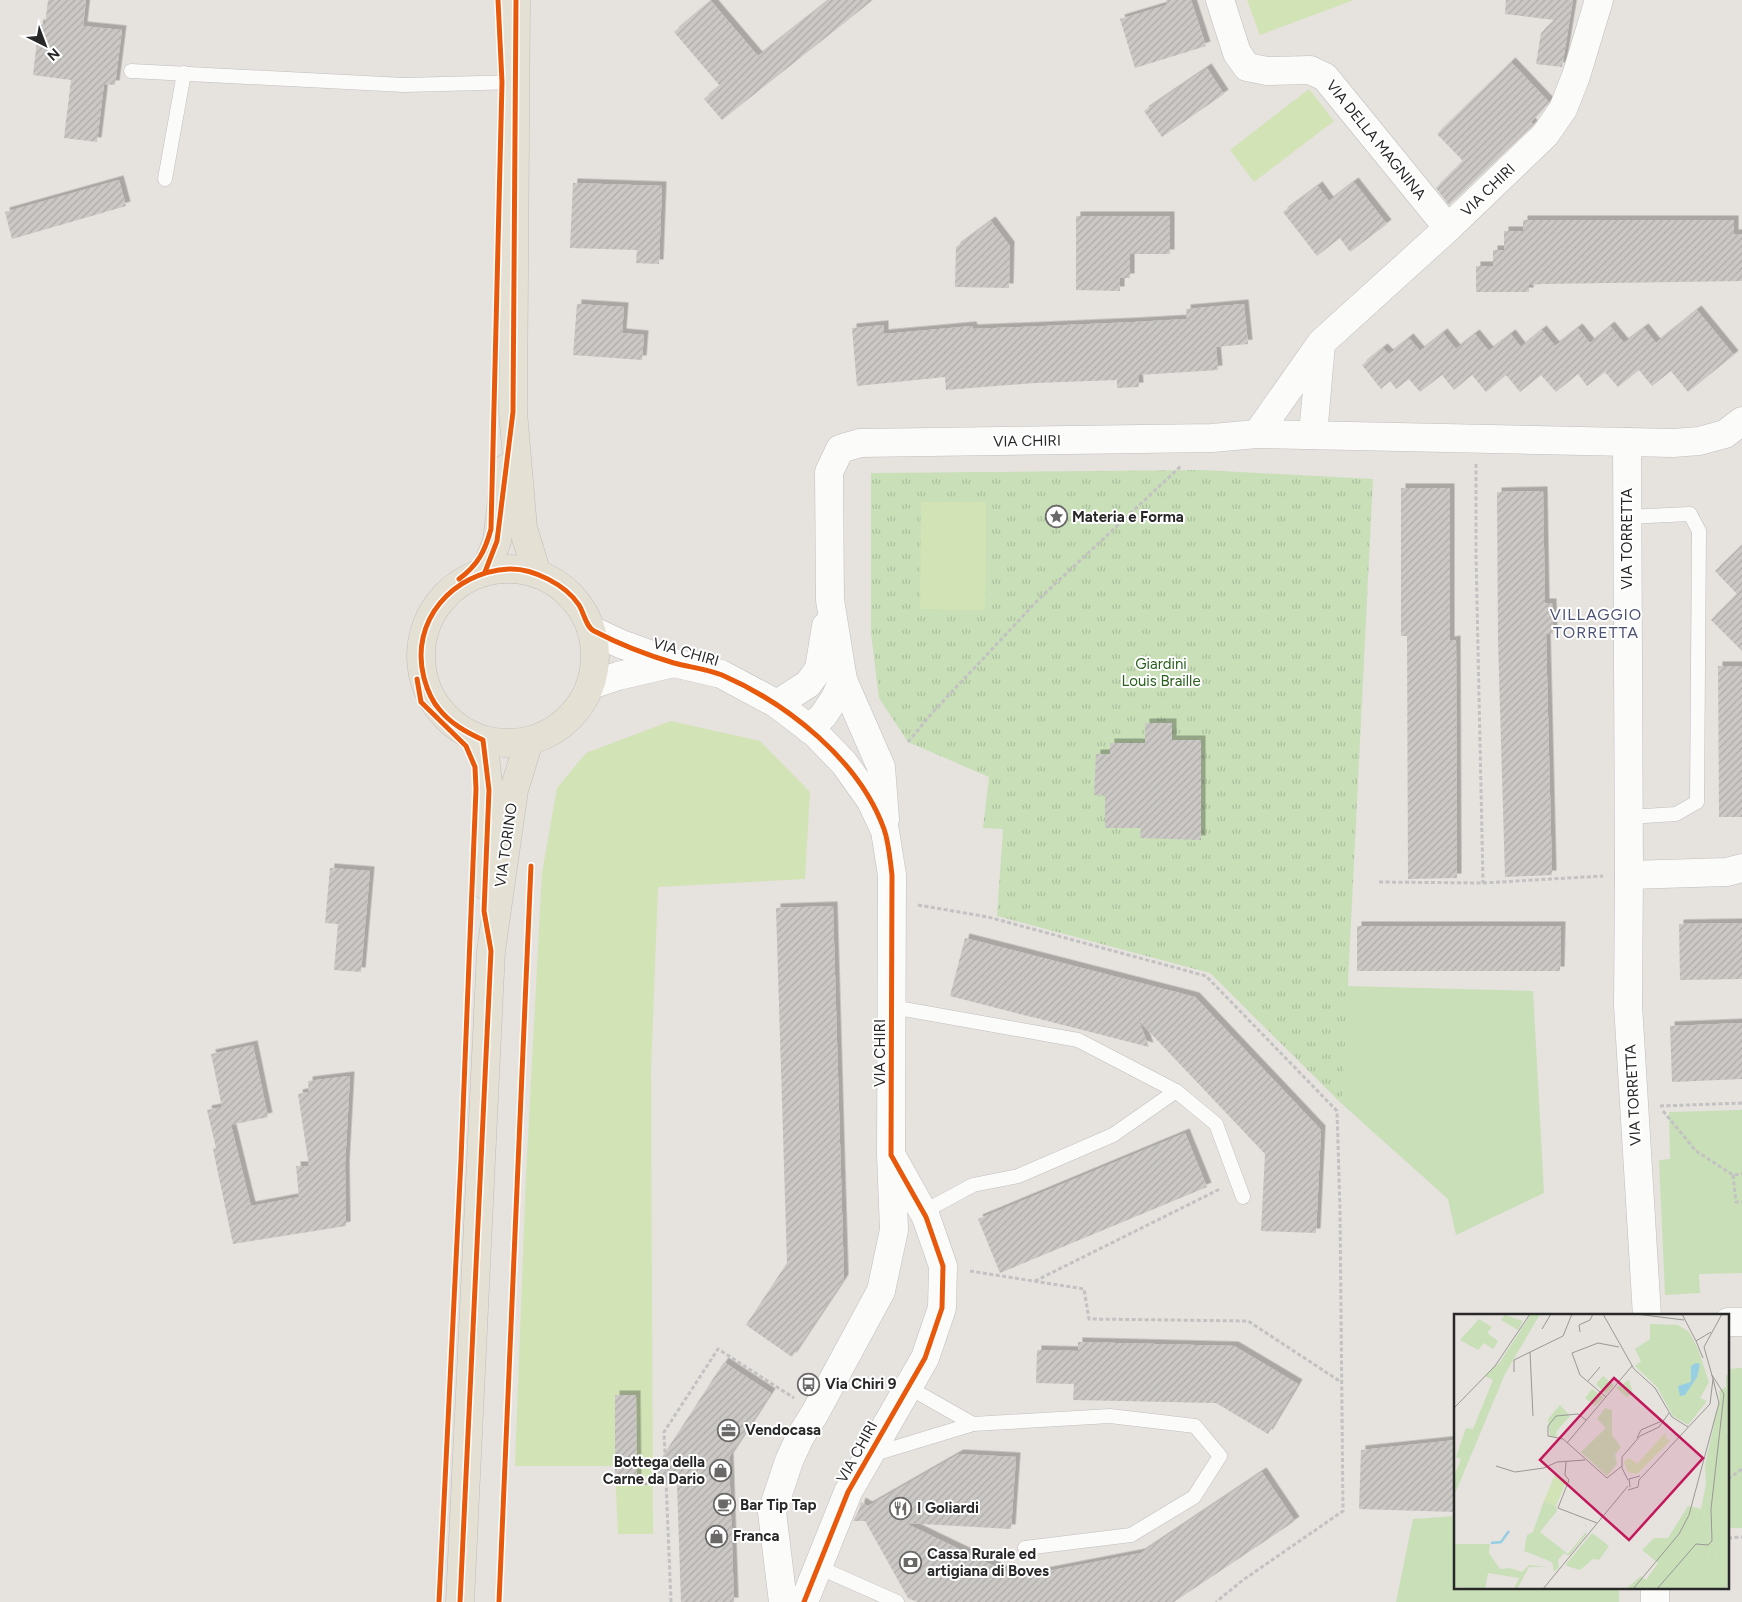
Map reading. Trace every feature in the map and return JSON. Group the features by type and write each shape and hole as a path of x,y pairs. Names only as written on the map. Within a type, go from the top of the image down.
{"main road":[{"path":"516,0 517,82 513,412 523,528 537,574"},
{"path":"485,572 497,541 513,412"},
{"path":"511,569 537,574 561,586 580,606 591,630 595,657 591,685 584,700 573,714 560,726 545,735 529,741 505,744 482,740 461,730 448,720 438,708 427,689 422,648 426,628 435,609 454,589 466,580 485,572 511,569"},
{"name":"VIA TORINO","path":"482,740 489,790 484,911 491,951"},
{"name":"VIA TORINO","path":"460,1602 491,951 514,790 529,741"}],"street":[{"name":"VIA DELLA MAGNINA","path":"1220,0 1237,53 1247,67 1267,72 1310,70 1324,77 1448,228"},
{"name":"VIA CHIRI","path":"783,1602 772,1512 789,1461 800,1437 881,1291 894,1230 891,1155 892,875 885,831 884,795 880,767 843,680 830,600 829,472 840,449 860,444 1212,438 1257,434 1321,342 1448,228 1546,135 1562,109 1576,76 1599,0"},
{"path":"1313,435 1321,342"},
{"path":"1257,434 1673,443 1699,441 1725,434 1742,421"},
{"name":"VIA TORRETTA","path":"1627,442 1628,1005 1647,1314"},
{"name":"VIA CHIRI","path":"777,704 808,684 819,669 830,600"},
{"name":"VIA CHIRI","path":"591,630 621,644 674,663 721,674 777,704 809,729 844,764 871,800 885,831"},
{"name":"VIA CHIRI","path":"591,685 618,676 674,663"},
{"path":"809,729 823,716 835,698 843,680"},
{"path":"1629,874 1727,872 1742,868"},
{"name":"VIA CHIRI","path":"804,1602 848,1492 925,1358 942,1308 943,1266 923,1212 891,1155"}],"lane":[{"path":"131,71 404,84 517,82"},
{"path":"165,179 184,74"},
{"path":"1627,517 1690,514 1699,531 1697,802 1676,814 1629,817"},
{"path":"892,1007 1078,1040 1176,1091 1216,1124 1243,1196"},
{"path":"923,1212 973,1185 1018,1176 1113,1134 1176,1091"},
{"path":"908,1387 973,1424"},
{"path":"869,1456 973,1424 1110,1416 1195,1426 1220,1456 1194,1497 1131,1535 1025,1548"},
{"path":"818,1567 897,1602"}],"path":[{"path":"908,742 932,713 1039,599 1212,438"},
{"path":"1476,439 1476,555 1483,883"},
{"path":"1379,882 1483,883 1629,874"},
{"path":"1742,1103 1659,1106 1696,1151 1733,1174 1742,1174"},
{"path":"1733,1174 1736,1202 1742,1202"},
{"path":"1035,1282 1237,1180"},
{"path":"943,1266 1084,1289 1089,1319 1248,1321 1342,1383"},
{"path":"671,1602 664,1432 718,1349 815,1413"},
{"path":"1730,1478 1742,1469"}],"green space":[{"path":"1247,0 1354,0 1260,35"},
{"path":"1309,89 1334,121 1254,182 1230,150"},
{"name":"Giardini Louis Braille","path":"1202,470 1373,479 1342,1104 1210,973 997,916 1003,829 983,828 989,777 908,742 879,698 871,633 871,473"},
{"path":"921,502 986,502 985,610 920,609"},
{"path":"671,721 760,741 810,792 805,879 658,887 651,1072 653,1534 618,1534 615,1466 515,1466 526,1175 542,873 557,788 586,753"},
{"path":"1347,986 1533,991 1544,1193 1456,1235 1448,1199 1342,1104"},
{"path":"1742,1110 1742,1273 1699,1274 1700,1293 1665,1295 1659,1160 1670,1159 1669,1112"},
{"path":"1742,1368 1742,1528 1730,1528 1730,1369"},
{"path":"1454,1516 1454,1590 1619,1590 1619,1602 1396,1602 1413,1519"}],"building":[{"path":"48,0 86,0 83,26 122,30 115,85 104,84 97,142 64,138 71,80 33,75 39,24 45,25"},
{"path":"829,0 873,0 722,120 704,99 720,86 674,32 711,1 758,56"},
{"path":"1166,0 1191,0 1206,46 1135,68 1120,19 1167,5"},
{"path":"1506,0 1573,0 1562,67 1536,64 1541,33 1554,20 1505,14"},
{"path":"1511,62 1549,102 1531,122 1533,125 1449,205 1436,188 1463,161 1437,134"},
{"path":"1207,68 1224,94 1162,137 1144,111"},
{"path":"119,180 126,206 12,239 5,212"},
{"path":"1354,182 1387,224 1350,252 1340,238 1317,256 1283,212 1318,186 1329,201"},
{"path":"573,183 662,186 659,264 636,263 637,250 570,248"},
{"path":"1076,216 1170,216 1170,254 1130,254 1130,278 1120,278 1120,291 1076,290"},
{"path":"1523,220 1734,220 1734,234 1742,234 1742,281 1542,284 1529,285 1529,292 1476,292 1476,266 1493,266 1493,250 1504,250 1504,231 1523,231"},
{"path":"991,221 1010,246 1009,288 955,287 956,247"},
{"path":"577,304 624,307 622,333 644,335 642,360 573,355"},
{"path":"1244,304 1248,344 1216,347 1218,370 1138,375 1139,387 1117,388 1117,380 1034,383 946,390 945,377 857,386 852,328 884,325 884,334 972,326 973,329 1187,319 1186,309"},
{"path":"1697,310 1734,355 1688,392 1671,371 1652,386 1639,370 1618,387 1605,372 1587,386 1578,374 1556,392 1541,375 1520,392 1506,375 1486,392 1472,375 1454,390 1442,375 1420,392 1409,379 1396,389 1390,381 1381,389 1362,365 1383,348 1389,354 1409,338 1420,351 1443,333 1456,349 1475,334 1489,351 1511,334 1521,347 1542,330 1555,346 1578,328 1590,343 1610,326 1624,343 1644,328 1656,343"},
{"path":"1401,488 1450,488 1450,641 1456,640 1457,878 1408,879 1407,636 1401,636"},
{"path":"1543,491 1545,603 1552,603 1553,634 1546,634 1552,875 1505,877 1498,640 1497,492"},
{"path":"1742,545 1742,651 1711,620 1737,594 1715,571"},
{"path":"1718,666 1742,666 1742,817 1719,817"},
{"path":"1145,723 1172,723 1172,740 1201,740 1201,840 1140,838 1141,828 1105,828 1105,795 1094,795 1096,754 1110,754 1110,743 1145,743"},
{"path":"330,868 370,871 361,972 334,970 338,924 325,923"},
{"path":"833,906 844,1279 792,1357 746,1325 787,1263 776,908"},
{"path":"1742,923 1742,979 1680,980 1679,924"},
{"path":"1357,926 1561,926 1560,971 1357,971"},
{"path":"965,938 1195,997 1321,1130 1316,1233 1261,1231 1265,1154 1139,1021 1149,1047 950,996"},
{"path":"1742,1023 1742,1079 1672,1082 1670,1026"},
{"path":"253,1045 268,1117 231,1125 251,1206 299,1197 296,1166 309,1166 298,1094 309,1092 308,1081 350,1076 345,1166 346,1226 233,1244 213,1149 216,1148 207,1110 222,1107 211,1054"},
{"path":"1185,1133 1207,1187 1000,1273 978,1219"},
{"path":"1078,1342 1234,1346 1298,1384 1268,1434 1216,1403 1073,1400 1074,1384 1036,1383 1037,1350 1078,1351"},
{"path":"724,1362 771,1393 729,1457 734,1602 681,1602 677,1485 644,1485"},
{"path":"615,1395 636,1395 637,1485 615,1485"},
{"path":"1454,1440 1454,1512 1359,1509 1361,1450"},
{"path":"959,1454 1016,1457 1011,1529 905,1523 1017,1577 1141,1553 1262,1472 1295,1521 1174,1602 917,1602 908,1598 865,1521 853,1521 861,1502 868,1506"}],"cycle path":[{"path":"459,579 480,557 491,529 502,82 498,0"},
{"path":"485,572 497,541 513,412 516,0"},
{"path":"460,1602 491,951 484,911 489,790 483,740 465,731 436,706 425,682 421,657 423,637 430,619 440,603 470,579 489,572 509,569 528,571 548,579 566,591 579,605 589,626 594,631 623,645 674,663 722,675 747,687 796,718 839,758 857,780 873,804 886,834 892,875 891,1155 926,1217 943,1266 942,1308 925,1358 848,1492 804,1602"},
{"path":"417,679 421,702 466,746 475,767 476,789 461,1160 439,1602"},
{"path":"499,1602 531,866"}],"place":[{"name":"Materia e Forma","path":"1056,517"},
{"name":"Via Chiri 9","path":"809,1384"},
{"name":"Vendocasa","path":"729,1430"},
{"name":"Bottega della Carne da Dario","path":"721,1471"},
{"name":"Bar Tip Tap","path":"724,1505"},
{"name":"I Goliardi","path":"901,1508"},
{"name":"Franca","path":"717,1536"},
{"name":"Cassa Rurale ed artigiana di Boves","path":"911,1563"}],"district":[{"name":"VILLAGGIO TORRETTA","path":"1596,623"}]}
